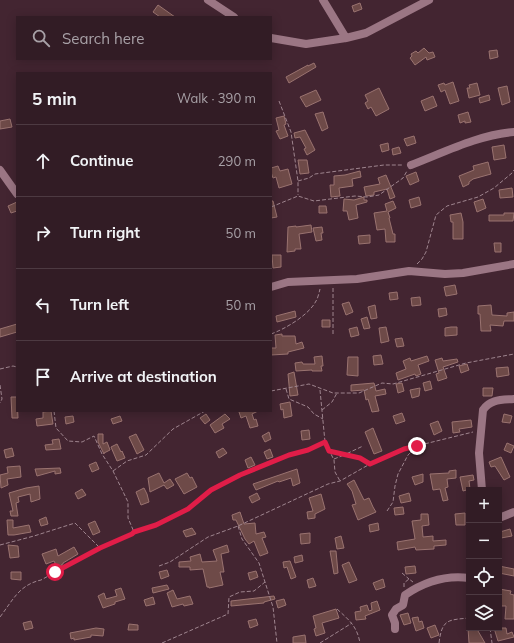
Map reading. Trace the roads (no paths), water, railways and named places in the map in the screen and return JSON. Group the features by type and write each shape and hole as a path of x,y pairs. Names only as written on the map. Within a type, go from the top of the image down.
{"street":[{"path":"208,0 232,16"},
{"path":"272,38 306,44 346,38 366,33 429,0"},
{"path":"326,1 346,38"},
{"path":"411,165 467,142 493,135 514,132"},
{"path":"0,170 16,193"},
{"path":"272,287 288,282 357,279 409,271 445,274 463,273 514,264"},
{"path":"482,487 479,452 483,410 486,405 491,402 514,399"},
{"path":"502,517 514,512"},
{"path":"395,629 395,623 392,615 396,609 403,605 405,595 415,588 430,582 441,579 466,578"}]}
